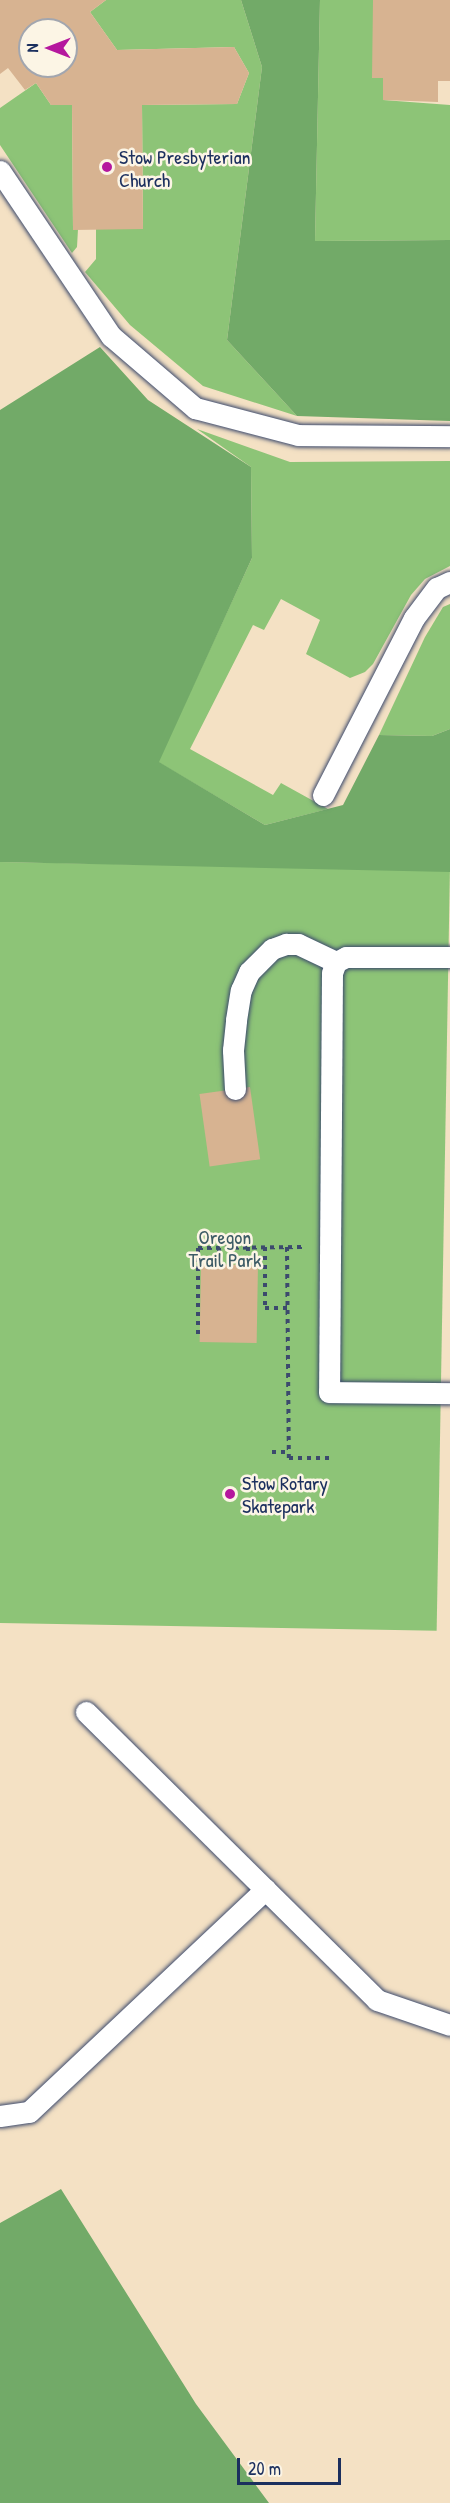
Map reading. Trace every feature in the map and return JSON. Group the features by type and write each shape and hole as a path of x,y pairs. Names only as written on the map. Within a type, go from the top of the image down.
{"lane":[{"path":"0,171 111,336 195,408 298,435 450,436"},
{"path":"323,795 414,618 437,588 450,582"},
{"path":"235,1089 233,1050 236,1020 241,990 249,972 273,949 286,944 298,944 336,962"},
{"path":"450,957 346,957 336,962 332,973 329,1392 450,1393"},
{"path":"86,1712 377,2000 450,2025"},
{"path":"0,2116 29,2112 266,1889"}],"path":[{"path":"198,1334 198,1248 330,1246"},
{"path":"248,1247 248,1265"},
{"path":"265,1247 265,1308 287,1308"},
{"path":"287,1247 289,1458 329,1458"},
{"path":"219,1248 220,1264"},
{"path":"273,1452 289,1452"}],"green space":[{"path":"106,0 241,0 262,67 227,340 297,416 203,386 130,325 85,272 96,259 96,229 143,229 142,105 237,104 249,73 234,47 117,50 90,12"},
{"path":"241,0 320,0 315,241 450,240 450,421 297,416 227,340 262,67"},
{"path":"320,0 373,0 373,78 383,78 383,100 450,105 450,240 315,241"},
{"path":"36,83 51,105 72,105 73,229 78,229 77,247 72,253 0,145 0,108"},
{"path":"100,347 148,400 251,467 252,558 159,762 265,825 343,805 379,735 432,736 450,729 450,872 0,862 0,410"},
{"path":"197,429 290,462 450,461 450,566 425,579 411,595 373,664 365,672 350,678 306,654 320,620 281,599 264,630 253,625 190,749 273,795 281,783 328,809 265,825 158,762 252,558 251,467"},
{"path":"450,604 450,729 432,736 379,735 425,637 443,607"},
{"name":"Oregon Trail Park","path":"0,862 450,870 437,1631 0,1623"},
{"path":"61,2189 196,2404 269,2503 0,2503 0,2223"}],"building":[{"name":"Stow Presbyterian Church","path":"0,0 106,0 90,12 117,50 234,47 249,73 237,104 142,105 143,229 73,230 72,105 51,105 36,83 25,90 8,68 0,74"},
{"path":"373,0 450,0 450,81 438,81 438,102 383,100 383,78 372,78"},
{"path":"250,1087 260,1159 210,1166 199,1094"},
{"path":"201,1264 258,1265 257,1343 200,1342"}],"place":[{"name":"Stow Presbyterian Church","path":"107,167"},
{"name":"Stow Rotary Skatepark","path":"230,1494"}]}
